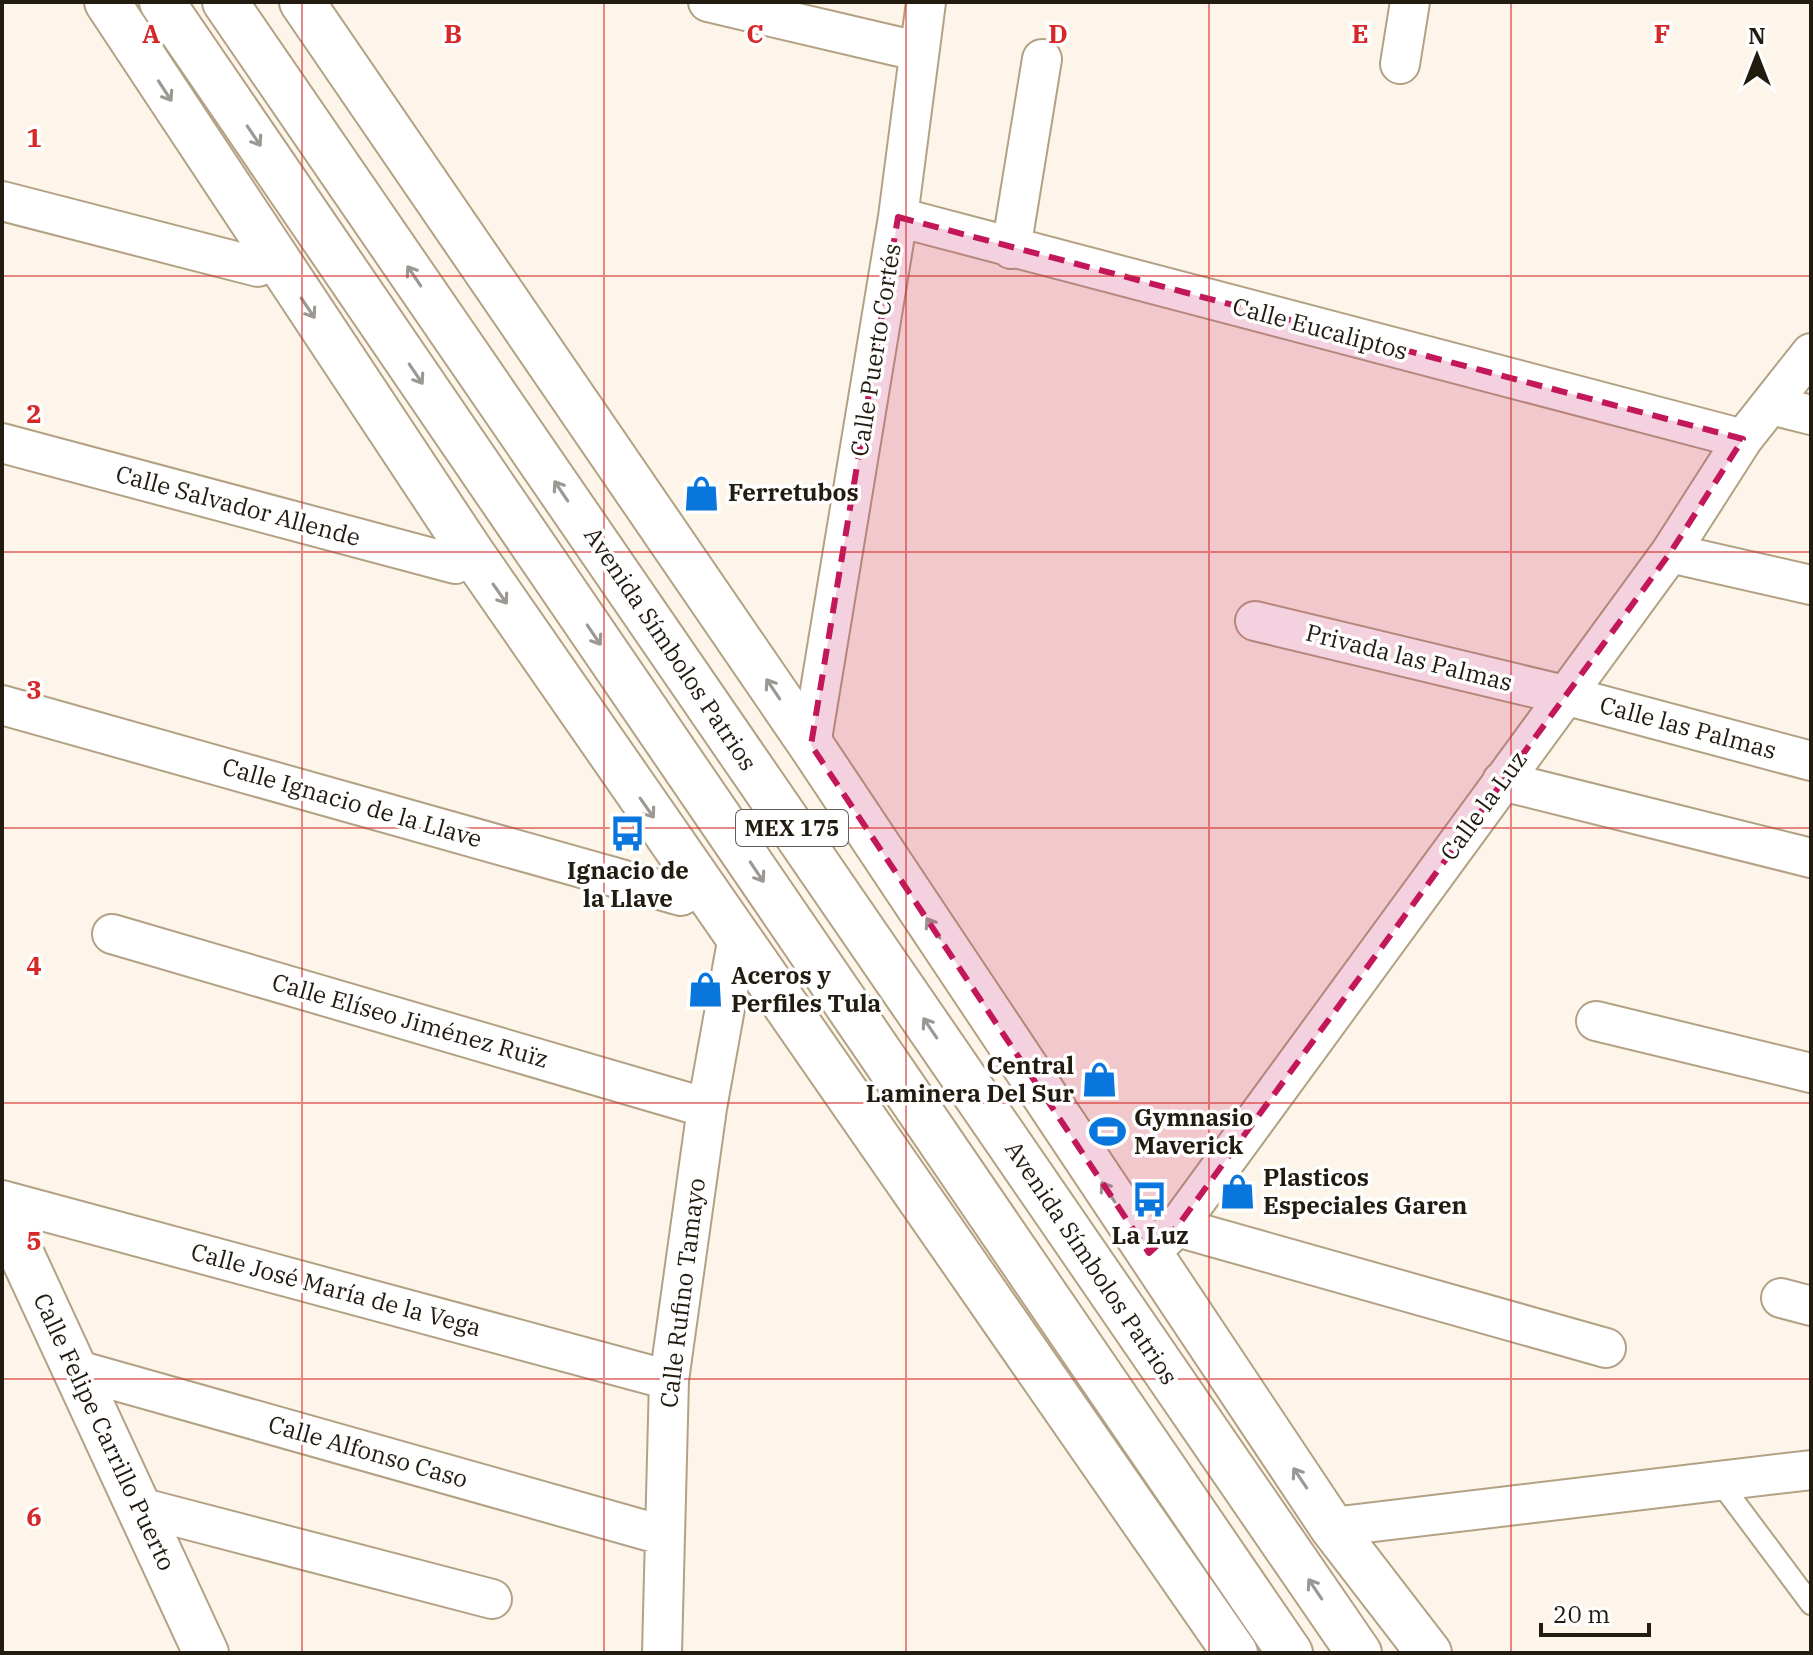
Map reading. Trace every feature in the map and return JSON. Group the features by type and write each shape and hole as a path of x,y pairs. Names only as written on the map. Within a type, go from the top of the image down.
{"street":[{"path":"107,2 471,552 1235,1653"},
{"name":"MEX 175","path":"162,2 1290,1653"},
{"name":"Avenida Símbolos Patrios","path":"225,2 1359,1653"},
{"path":"302,2 811,745 1163,1240 1332,1527 1429,1653"},
{"path":"708,2 917,51"},
{"name":"Calle Puerto Cortés","path":"811,745 898,217 917,51 926,2"},
{"path":"1400,64 1410,2"},
{"path":"1011,249 1042,59"},
{"path":"2,201 258,267 274,257"},
{"name":"Calle Eucaliptos","path":"898,217 1743,439"},
{"name":"Calle la Luz","path":"1163,1240 1670,553 1743,439 1811,353"},
{"path":"1771,405 1811,415"},
{"name":"Calle Salvador Allende","path":"2,443 455,564 471,552"},
{"path":"1670,553 1811,585"},
{"name":"Privada las Palmas","path":"1255,621 1564,695"},
{"name":"Calle las Palmas","path":"1564,695 1811,761"},
{"name":"Calle Ignacio de la Llave","path":"2,705 681,896 700,884"},
{"path":"1502,781 1811,858"},
{"name":"Calle Elíseo Jiménez Ruïz","path":"112,934 707,1108"},
{"name":"Calle Rufino Tamayo","path":"662,1653 662,1535 669,1380 707,1108 738,936"},
{"path":"1596,1021 1811,1073"},
{"name":"Calle José María de la Vega","path":"2,1200 669,1380"},
{"name":"Calle Felipe Carrillo Puerto","path":"2,1212 206,1653"},
{"path":"1163,1240 1606,1348"},
{"name":"Calle Alfonso Caso","path":"74,1369 662,1535"},
{"path":"1332,1527 1811,1470"},
{"path":"139,1507 492,1599"}],"lane":[{"path":"1719,1481 1811,1604"}],"highlighted area":[{"path":"898,217 1743,439 1670,553 1177,1227 1149,1253 811,745"}],"place":[{"name":"Ferretubos","path":"702,493"},
{"name":"Ignacio de la Llave","path":"628,834"},
{"name":"Aceros y Perfiles Tula","path":"705,990"},
{"name":"Central Laminera Del Sur","path":"1100,1080"},
{"name":"Gymnasio Maverick","path":"1108,1132"},
{"name":"Plasticos Especiales Garen","path":"1237,1192"},
{"name":"La Luz","path":"1150,1199"}]}
